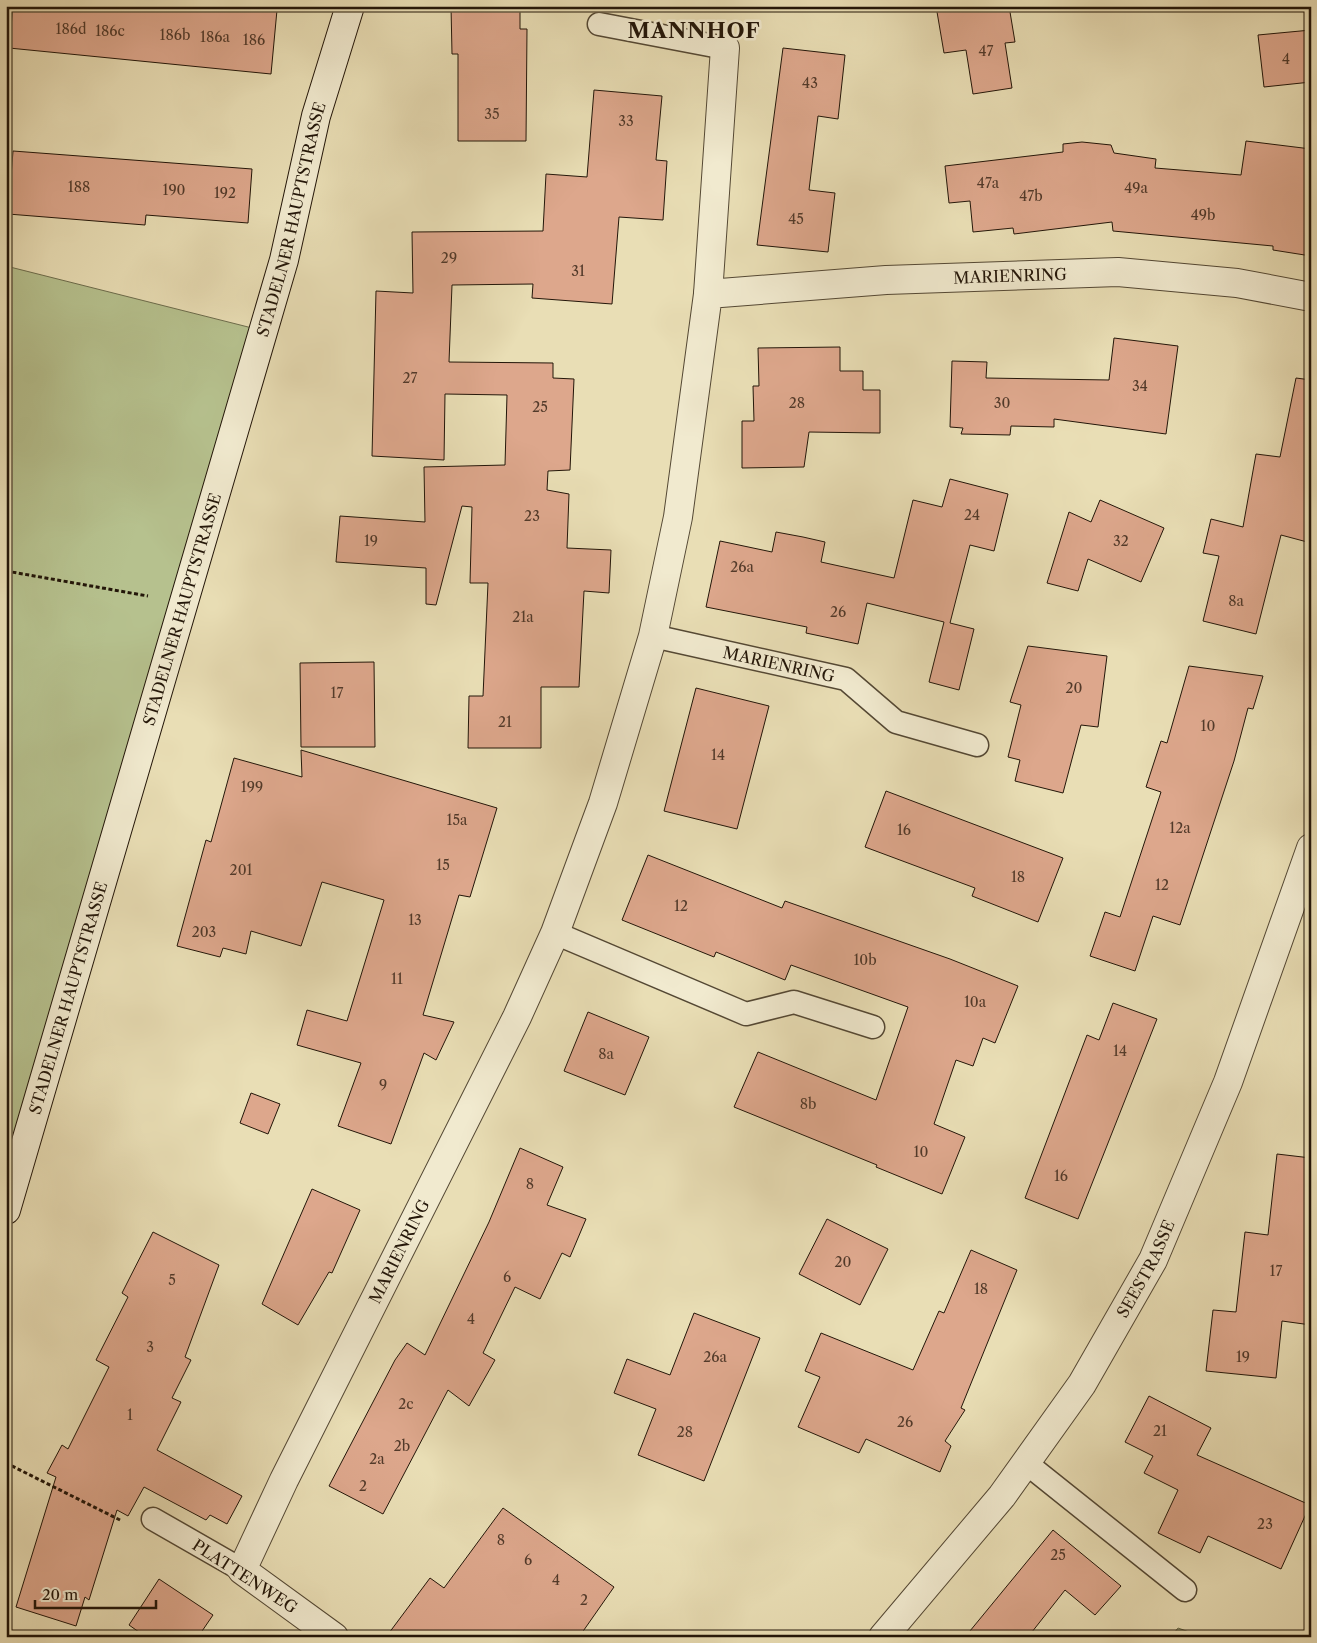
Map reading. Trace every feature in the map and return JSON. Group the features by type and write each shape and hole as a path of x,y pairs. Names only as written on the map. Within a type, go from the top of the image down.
{"street":[{"name":"STADELNER HAUPTSTRASSE","path":"6,1210 284,260 316,116 350,6"},
{"name":"MARIENRING","path":"242,1570 289,1471 517,1017 555,933 603,804 653,636 678,517 708,294 725,48"},
{"name":"MARIENRING","path":"708,294 896,280 1118,272 1237,283 1311,297"},
{"name":"SEESTRASSE","path":"883,1637 1002,1496 1026,1463 1082,1384 1153,1260 1228,1082 1311,848"},
{"name":"PLATTENWEG","path":"242,1570 334,1637"}],"lane":[{"path":"598,24 725,48"},
{"name":"MARIENRING","path":"653,636 846,679 896,722 977,745"},
{"path":"555,933 746,1014 794,1002 873,1027"},
{"path":"1026,1463 1185,1590"},
{"name":"PLATTENWEG","path":"153,1518 242,1570"}],"path":[{"path":"6,571 184,602"},
{"path":"6,1463 135,1527 153,1518"}],"green space":[{"path":"6,266 260,330 6,1210"},
{"path":"1178,1628 1203,1637 1171,1637"}],"building":[{"path":"13,6 233,6 277,10 271,74 9,48"},
{"path":"451,6 520,6 520,29 527,29 526,141 458,141 458,54 452,54"},
{"path":"936,6 1009,6 1015,42 1005,43 1012,88 973,94 966,50 944,53"},
{"path":"1311,30 1311,82 1264,87 1258,35"},
{"path":"783,48 845,55 838,119 818,116 809,190 835,193 828,252 757,245"},
{"path":"594,90 662,96 656,160 667,161 663,220 619,217 612,304 532,298 533,284 452,285 449,362 553,363 553,378 574,379 570,470 548,471 547,490 569,494 567,548 611,550 609,593 584,591 579,687 541,687 541,748 468,748 469,696 483,696 488,583 470,583 472,507 462,506 436,605 426,604 426,568 336,562 340,516 425,522 424,467 505,465 507,395 445,394 444,460 372,456 376,291 413,293 412,232 543,231 546,174 587,177"},
{"path":"1246,141 1311,149 1311,256 1273,250 1273,246 1113,231 1112,222 1014,234 1013,228 973,232 970,201 949,203 945,166 1063,152 1063,144 1082,142 1111,145 1114,153 1156,159 1155,168 1241,175"},
{"path":"13,151 252,169 248,223 146,215 145,225 8,214"},
{"path":"1114,338 1178,346 1166,434 1054,419 1054,427 1011,426 1010,435 961,434 963,428 950,427 952,361 987,362 986,378 1109,380"},
{"path":"840,347 840,371 863,371 863,390 880,390 880,433 809,432 804,467 742,468 742,421 754,421 753,386 759,386 758,348"},
{"path":"1296,378 1311,380 1311,543 1281,535 1256,634 1203,621 1219,556 1203,553 1211,519 1243,527 1256,454 1280,457"},
{"path":"950,479 1008,494 994,551 970,545 950,623 974,629 959,690 929,682 944,622 867,603 858,644 806,633 807,627 706,607 720,541 772,552 776,532 825,542 821,562 894,578 913,500 942,507"},
{"path":"1100,500 1164,528 1141,582 1088,559 1078,591 1047,583 1069,512 1091,522"},
{"path":"1028,646 1107,656 1098,727 1081,725 1063,793 1015,781 1020,760 1008,757 1021,705 1010,702"},
{"path":"374,662 375,747 301,747 300,663"},
{"path":"1189,666 1263,676 1253,709 1248,708 1234,761 1180,925 1153,916 1135,971 1090,956 1105,912 1120,917 1161,792 1146,787 1161,741 1167,743"},
{"path":"696,688 769,706 737,829 664,811"},
{"path":"301,750 497,808 470,897 459,895 423,1015 454,1022 436,1060 424,1053 391,1144 338,1126 361,1063 297,1045 307,1010 347,1021 384,900 322,882 301,946 251,931 246,954 223,948 220,957 177,946 206,840 211,842 234,758 302,777"},
{"path":"886,791 1063,858 1038,922 972,896 975,888 865,847"},
{"path":"648,855 782,908 785,901 950,959 1018,986 995,1043 983,1038 973,1066 956,1060 934,1124 965,1137 942,1194 876,1167 877,1165 734,1107 758,1052 876,1100 908,1007 791,965 785,980 716,952 714,957 622,920"},
{"path":"1113,1003 1157,1019 1078,1219 1025,1198 1087,1035 1099,1040"},
{"path":"588,1012 649,1037 625,1095 564,1071"},
{"path":"251,1093 280,1104 268,1134 240,1123"},
{"path":"520,1148 563,1167 547,1205 586,1219 570,1257 562,1253 540,1299 515,1287 483,1353 495,1360 469,1406 448,1390 383,1514 329,1486 395,1360 407,1343 425,1355 489,1222"},
{"path":"1277,1154 1311,1158 1311,1325 1282,1321 1276,1378 1206,1371 1213,1310 1236,1312 1245,1232 1268,1235"},
{"path":"312,1189 360,1210 332,1273 329,1272 298,1325 262,1304"},
{"path":"827,1219 888,1249 860,1305 799,1274"},
{"path":"153,1232 219,1265 185,1357 191,1360 172,1398 181,1402 157,1450 242,1496 227,1524 210,1515 206,1520 144,1487 128,1516 117,1510 89,1600 85,1597 76,1626 16,1607 56,1477 47,1473 62,1445 68,1449 109,1367 96,1360 128,1297 122,1293"},
{"path":"971,1250 1017,1270 961,1408 965,1410 945,1441 951,1446 940,1472 866,1439 859,1453 798,1427 820,1377 805,1371 821,1333 913,1370 939,1311 944,1313"},
{"path":"694,1313 760,1338 704,1481 638,1455 656,1409 614,1393 627,1359 670,1375"},
{"path":"1149,1396 1211,1428 1197,1455 1310,1505 1281,1569 1208,1536 1200,1553 1158,1533 1178,1490 1144,1473 1153,1456 1125,1442"},
{"path":"503,1508 614,1587 579,1637 386,1637 430,1578 444,1588"},
{"path":"1053,1530 1121,1586 1095,1615 1065,1590 1028,1637 965,1637"},
{"path":"159,1579 213,1615 198,1637 146,1637 129,1625"}],"district":[{"name":"MANNHOF","path":"694,30"}]}
